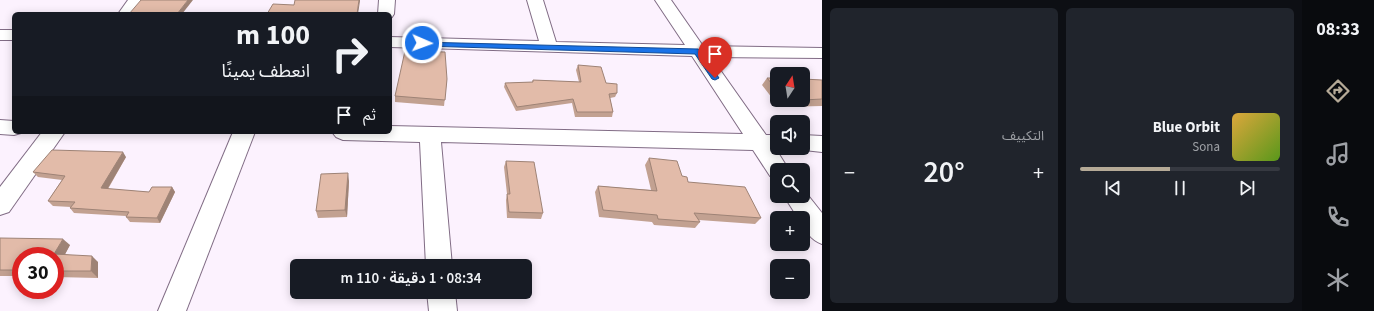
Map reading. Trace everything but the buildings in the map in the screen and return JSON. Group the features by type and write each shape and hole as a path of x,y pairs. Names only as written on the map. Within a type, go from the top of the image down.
{"street":[{"path":"127,12 136,0"},
{"path":"386,12 388,0"},
{"path":"535,0 549,47"},
{"path":"663,0 698,51 768,143 775,163"},
{"path":"0,35 12,35"},
{"path":"392,42 822,53"},
{"path":"0,128 12,128"},
{"path":"392,133 768,143"},
{"path":"0,205 53,134"},
{"path":"172,311 243,134"},
{"path":"430,134 439,259"},
{"path":"810,144 822,144"},
{"path":"801,203 822,233"},
{"path":"442,299 443,311"}],"route":[{"path":"422,43 698,51 715,78"}]}
